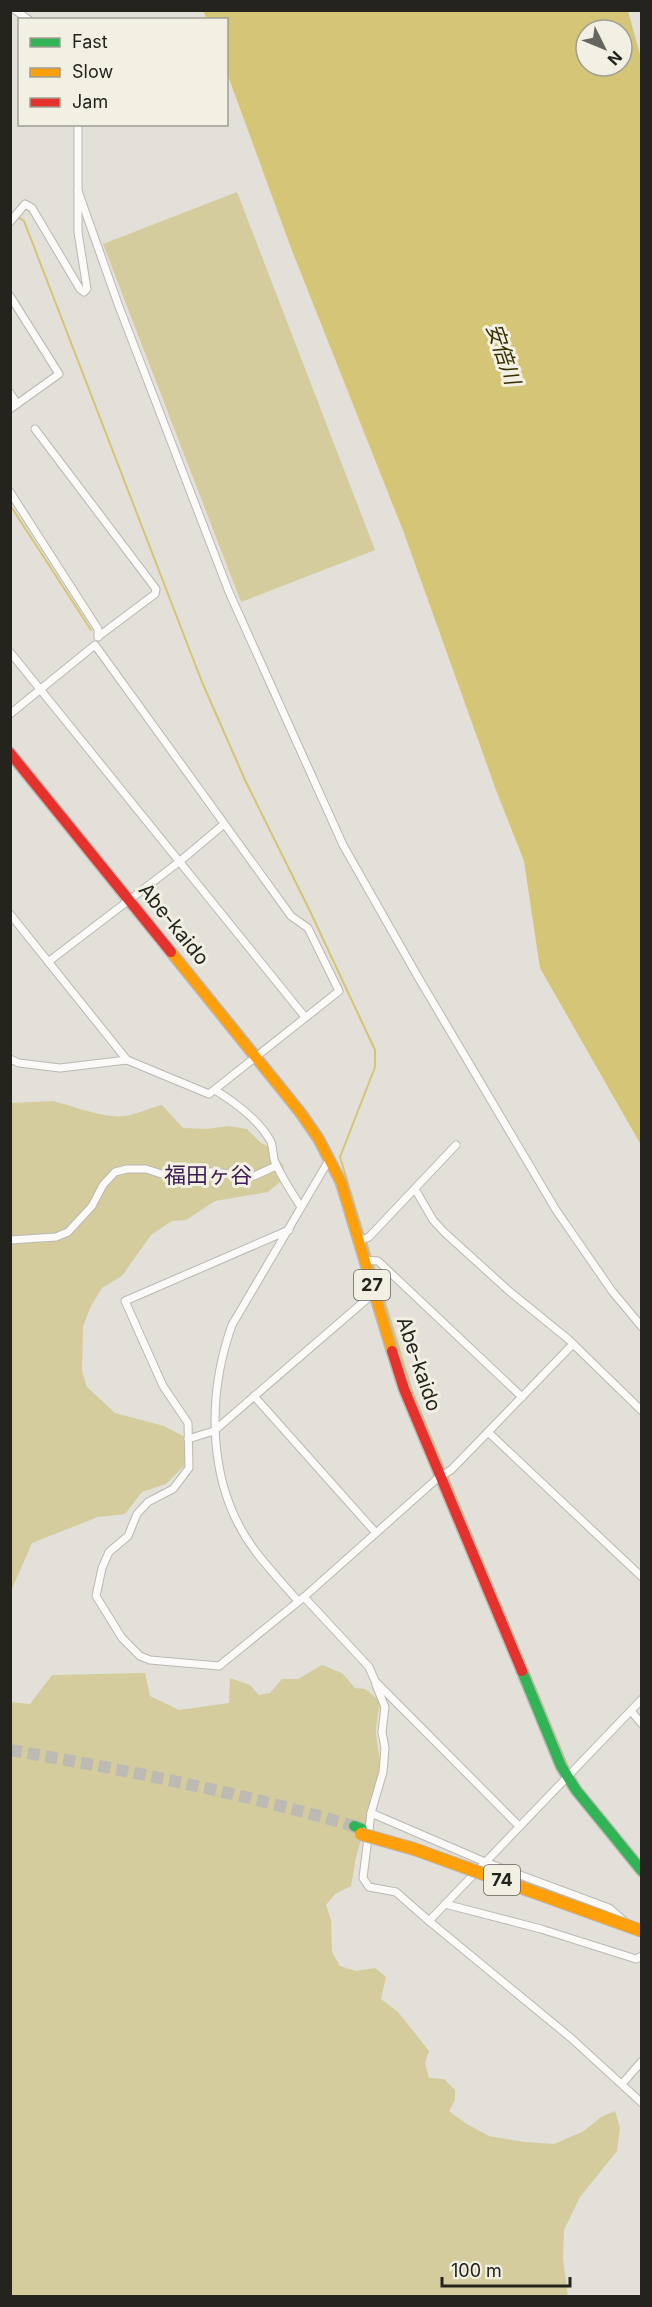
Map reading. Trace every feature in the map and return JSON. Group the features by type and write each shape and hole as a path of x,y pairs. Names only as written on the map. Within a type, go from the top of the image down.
{"main road":[{"name":"Abe-kaido","path":"10,753 300,1112 318,1138 341,1182 404,1389 508,1641 567,1776 642,1871"},
{"name":"74","path":"642,1925 444,1855 357,1830 642,1931"}],"street":[{"path":"12,221 25,204 32,208 80,289 84,292 87,289 78,232 78,126"},
{"path":"78,191 117,303 229,592 343,845 556,1210 612,1291 642,1327"},
{"path":"10,296 59,374 10,409"},
{"path":"10,393 17,404"},
{"path":"10,714 95,645 99,636 155,594 156,589 35,429"},
{"path":"10,492 98,629 99,636"},
{"path":"10,914 127,1060 209,1094 339,991 308,928 291,916 95,645"},
{"path":"10,652 305,1017"},
{"path":"48,962 179,862 223,825"},
{"path":"10,1059 19,1063 60,1068 127,1060"},
{"path":"215,1090 238,1105 265,1132 272,1143 276,1166 301,1207"},
{"path":"359,1241 369,1237 456,1145"},
{"path":"330,1160 232,1325 219,1375 214,1431 220,1469 238,1523 255,1552 369,1667 385,1707 382,1732 385,1748 383,1772 371,1813 363,1878 369,1887 396,1892 642,2103"},
{"path":"10,1240 56,1237 69,1232 92,1206 103,1185 115,1172 127,1169 146,1169 177,1179 200,1171 254,1176 276,1166"},
{"path":"415,1189 433,1220 444,1232 509,1291 573,1344 642,1411"},
{"path":"289,1230 124,1301 163,1386 188,1423 189,1468 173,1489 148,1502 136,1514 128,1536 109,1552 105,1560 96,1596 122,1638 140,1656 150,1660 219,1666 451,1470 573,1344"},
{"path":"365,1260 378,1261 522,1396"},
{"path":"188,1439 214,1431 375,1292"},
{"path":"254,1396 376,1533"},
{"path":"488,1432 642,1577"},
{"path":"375,1681 519,1826"},
{"path":"429,1921 642,1700"},
{"path":"631,1711 642,1724"},
{"path":"371,1813 485,1862 609,1908 642,1939"},
{"path":"445,1904 541,1929 636,1959 642,1956"},
{"path":"622,2084 642,2061"}],"shaded area":[{"path":"237,192 375,550 241,602 103,244"},
{"path":"53,1101 99,1114 118,1116 130,1115 162,1105 183,1128 207,1129 229,1126 247,1129 261,1143 271,1148 284,1167 281,1181 268,1192 215,1201 186,1220 172,1221 151,1235 122,1276 102,1288 83,1326 82,1371 87,1387 115,1413 164,1426 185,1437 184,1466 166,1484 142,1492 125,1514 98,1517 32,1543 11,1591 11,1103"},
{"path":"322,1665 342,1673 355,1688 365,1689 380,1701 376,1725 379,1770 351,1886 335,1894 326,1905 331,1920 332,1952 340,1966 356,1971 375,1968 386,1977 381,1999 398,2012 429,2051 425,2063 429,2078 444,2079 455,2090 455,2100 449,2111 489,2136 554,2144 584,2131 601,2117 615,2111 620,2128 617,2151 580,2197 564,2230 563,2259 568,2296 11,2296 10,1702 30,1704 52,1675 145,1673 150,1696 179,1710 229,1703 230,1678 250,1685 259,1695 270,1693 282,1679 298,1679"}],"water":[{"name":"安倍川","path":"203,11 628,11 630,18 574,18 574,78 634,78 634,33 642,62 641,1145 540,968 524,861 496,790 404,533 291,248 228,76 228,18 206,18"}],"waterway":[{"path":"18,217 24,221 202,682 245,780 375,1050 375,1067 340,1157 364,1236"},
{"path":"10,505 91,630"},
{"path":"366,1241 412,1391 568,1767"}],"tunnel":[{"path":"10,1750 184,1783 354,1826"}],"traffic: fast":[{"path":"522,1671 561,1766 576,1790 642,1871"},
{"path":"354,1826 362,1829"}],"traffic: slow":[{"path":"171,952 300,1112 318,1138 341,1182 392,1351"},
{"path":"361,1834 414,1849 642,1931"}],"traffic: jam":[{"path":"10,753 171,952"},
{"path":"392,1351 404,1389 522,1671"}],"district":[{"name":"福田ヶ谷","path":"208,1175"}]}
